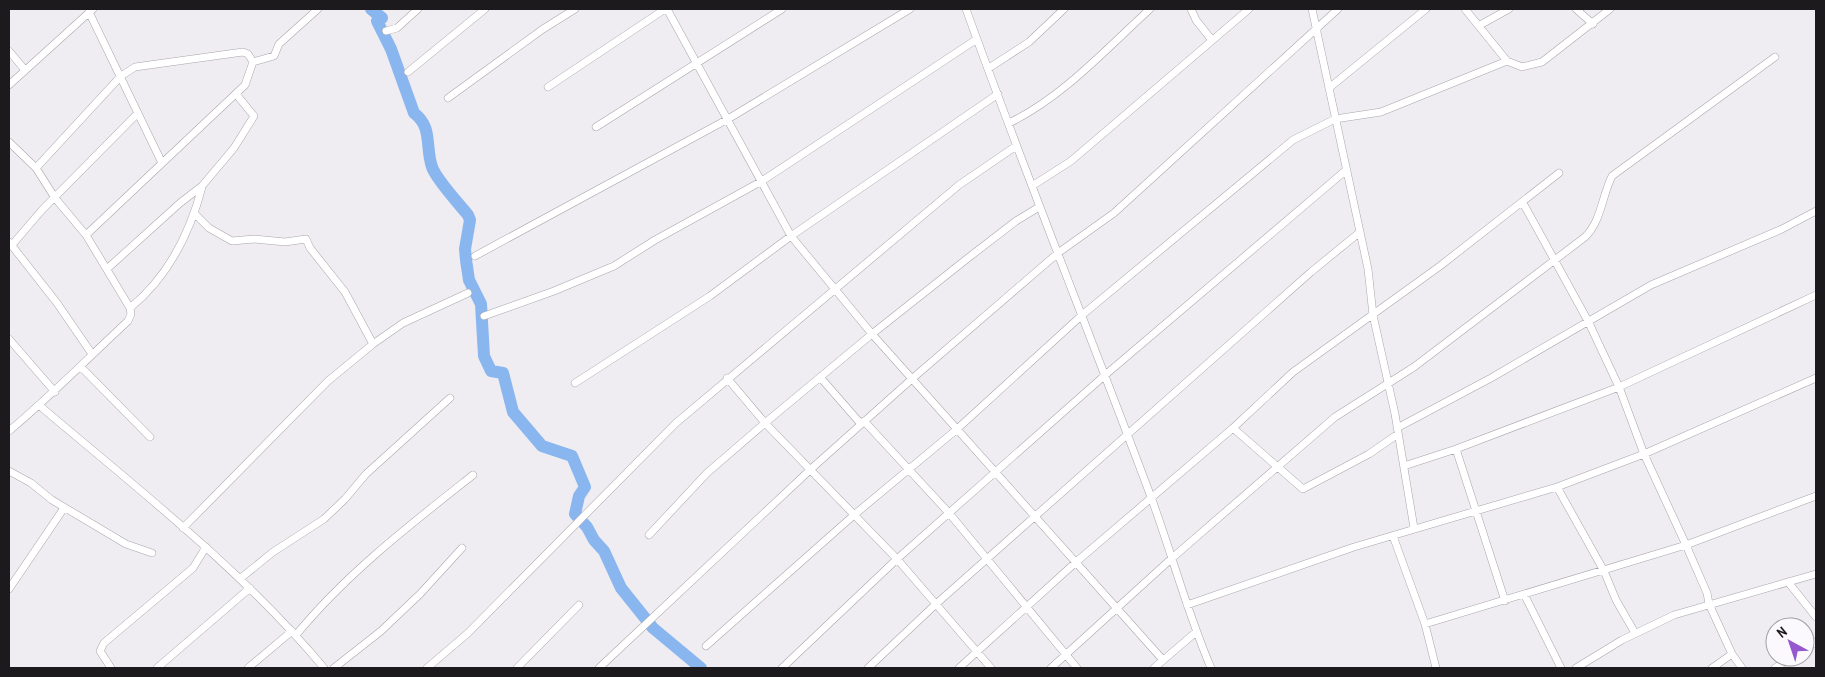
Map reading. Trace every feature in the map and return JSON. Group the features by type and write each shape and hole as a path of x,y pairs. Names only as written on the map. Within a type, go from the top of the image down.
{"street":[{"path":"253,62 274,56 280,44 318,9"},
{"path":"386,31 397,28 418,9"},
{"path":"408,72 485,9"},
{"path":"448,98 543,29 575,9"},
{"path":"548,87 666,9 698,63 791,236 835,291 956,430 1163,660"},
{"path":"596,127 782,9"},
{"path":"475,256 728,119 910,9"},
{"path":"966,9 1039,207 1151,497 1196,632 1211,668"},
{"path":"989,68 1029,42 1064,9"},
{"path":"1009,123 1031,112 1051,98 1150,9"},
{"path":"1191,9 1196,20 1212,39"},
{"path":"1032,186 1072,161 1249,9"},
{"path":"1312,9 1345,171 1368,269 1373,315 1398,431 1414,528"},
{"path":"600,668 811,469 912,378 1058,253 1114,213 1338,9"},
{"path":"1329,88 1426,9"},
{"path":"1465,9 1480,25 1507,61 1522,67 1542,62 1610,9"},
{"path":"1480,25 1509,9"},
{"path":"1576,9 1593,24"},
{"path":"9,85 91,10 162,163"},
{"path":"484,316 554,291 614,266 655,240 762,182 977,39"},
{"path":"9,51 25,70"},
{"path":"36,168 121,76 135,67 172,64 213,55 243,52 248,54 253,62"},
{"path":"1051,668 1172,558 1280,467 1335,417 1388,384 1554,262 1594,228 1612,176 1775,57"},
{"path":"706,646 854,514 956,430 1081,316 1293,140 1335,119 1381,112 1507,61"},
{"path":"86,235 245,85 253,62"},
{"path":"108,268 180,203 202,186 234,148 254,116 236,94"},
{"path":"575,383 710,296 791,236 998,94"},
{"path":"92,354 57,303 10,243 138,113"},
{"path":"9,142 36,168 55,198 86,235 108,268 130,308 131,314 128,321 92,354 82,367 40,406 9,430"},
{"path":"427,668 468,633 676,423 727,378 835,291 959,185 1016,146"},
{"path":"782,668 896,559 995,474 1104,376 1345,171"},
{"path":"958,668 1075,563 1233,428 1293,372 1523,203 1559,173"},
{"path":"130,308 158,280 185,237 195,214 202,186"},
{"path":"1523,203 1588,321 1619,387 1644,454 1686,544 1707,593 1709,604 1732,654 1742,668"},
{"path":"649,535 707,473 765,423 872,334 968,258 1016,221 1039,207"},
{"path":"1233,428 1303,489 1369,454 1398,431 1651,285 1782,229 1816,211"},
{"path":"195,214 209,228 232,241 254,239 284,242 306,239 310,248 345,292 373,344"},
{"path":"868,668 936,604 1311,272 1360,232"},
{"path":"183,528 314,395 373,344 425,312 468,292"},
{"path":"1404,466 1456,450 1619,387 1816,295"},
{"path":"9,339 55,392"},
{"path":"82,367 150,437"},
{"path":"820,377 949,513 986,560 1078,668"},
{"path":"727,378 765,423 896,559 991,668"},
{"path":"1187,606 1354,547 1556,487 1644,454 1816,378"},
{"path":"241,578 273,552 324,519 345,499 366,474 450,398"},
{"path":"40,406 132,481 241,578 294,633 324,668"},
{"path":"1456,450 1505,601"},
{"path":"9,471 31,483 64,508 126,544 152,553"},
{"path":"248,668 294,633 348,579 406,528 473,474"},
{"path":"1556,487 1604,571 1635,633"},
{"path":"1425,624 1525,596 1604,571 1686,544 1816,496"},
{"path":"9,589 64,508"},
{"path":"1393,536 1425,624 1436,668"},
{"path":"111,668 100,651 104,643 193,568 206,547"},
{"path":"334,668 394,619 462,548"},
{"path":"1576,668 1635,633 1674,615 1816,574"},
{"path":"1788,582 1816,617"},
{"path":"157,668 250,588"},
{"path":"1525,596 1560,668"},
{"path":"517,668 578,605"},
{"path":"1154,668 1196,632"},
{"path":"1712,668 1732,654"}],"waterway":[{"path":"371,9 382,18 377,21 391,49 414,113 424,125 434,172 470,220 465,249 466,260 469,280 481,304 484,356 491,371 503,373 513,412 542,446 572,456 585,487 579,496 575,514 604,551 621,588 653,628 701,668"}]}
